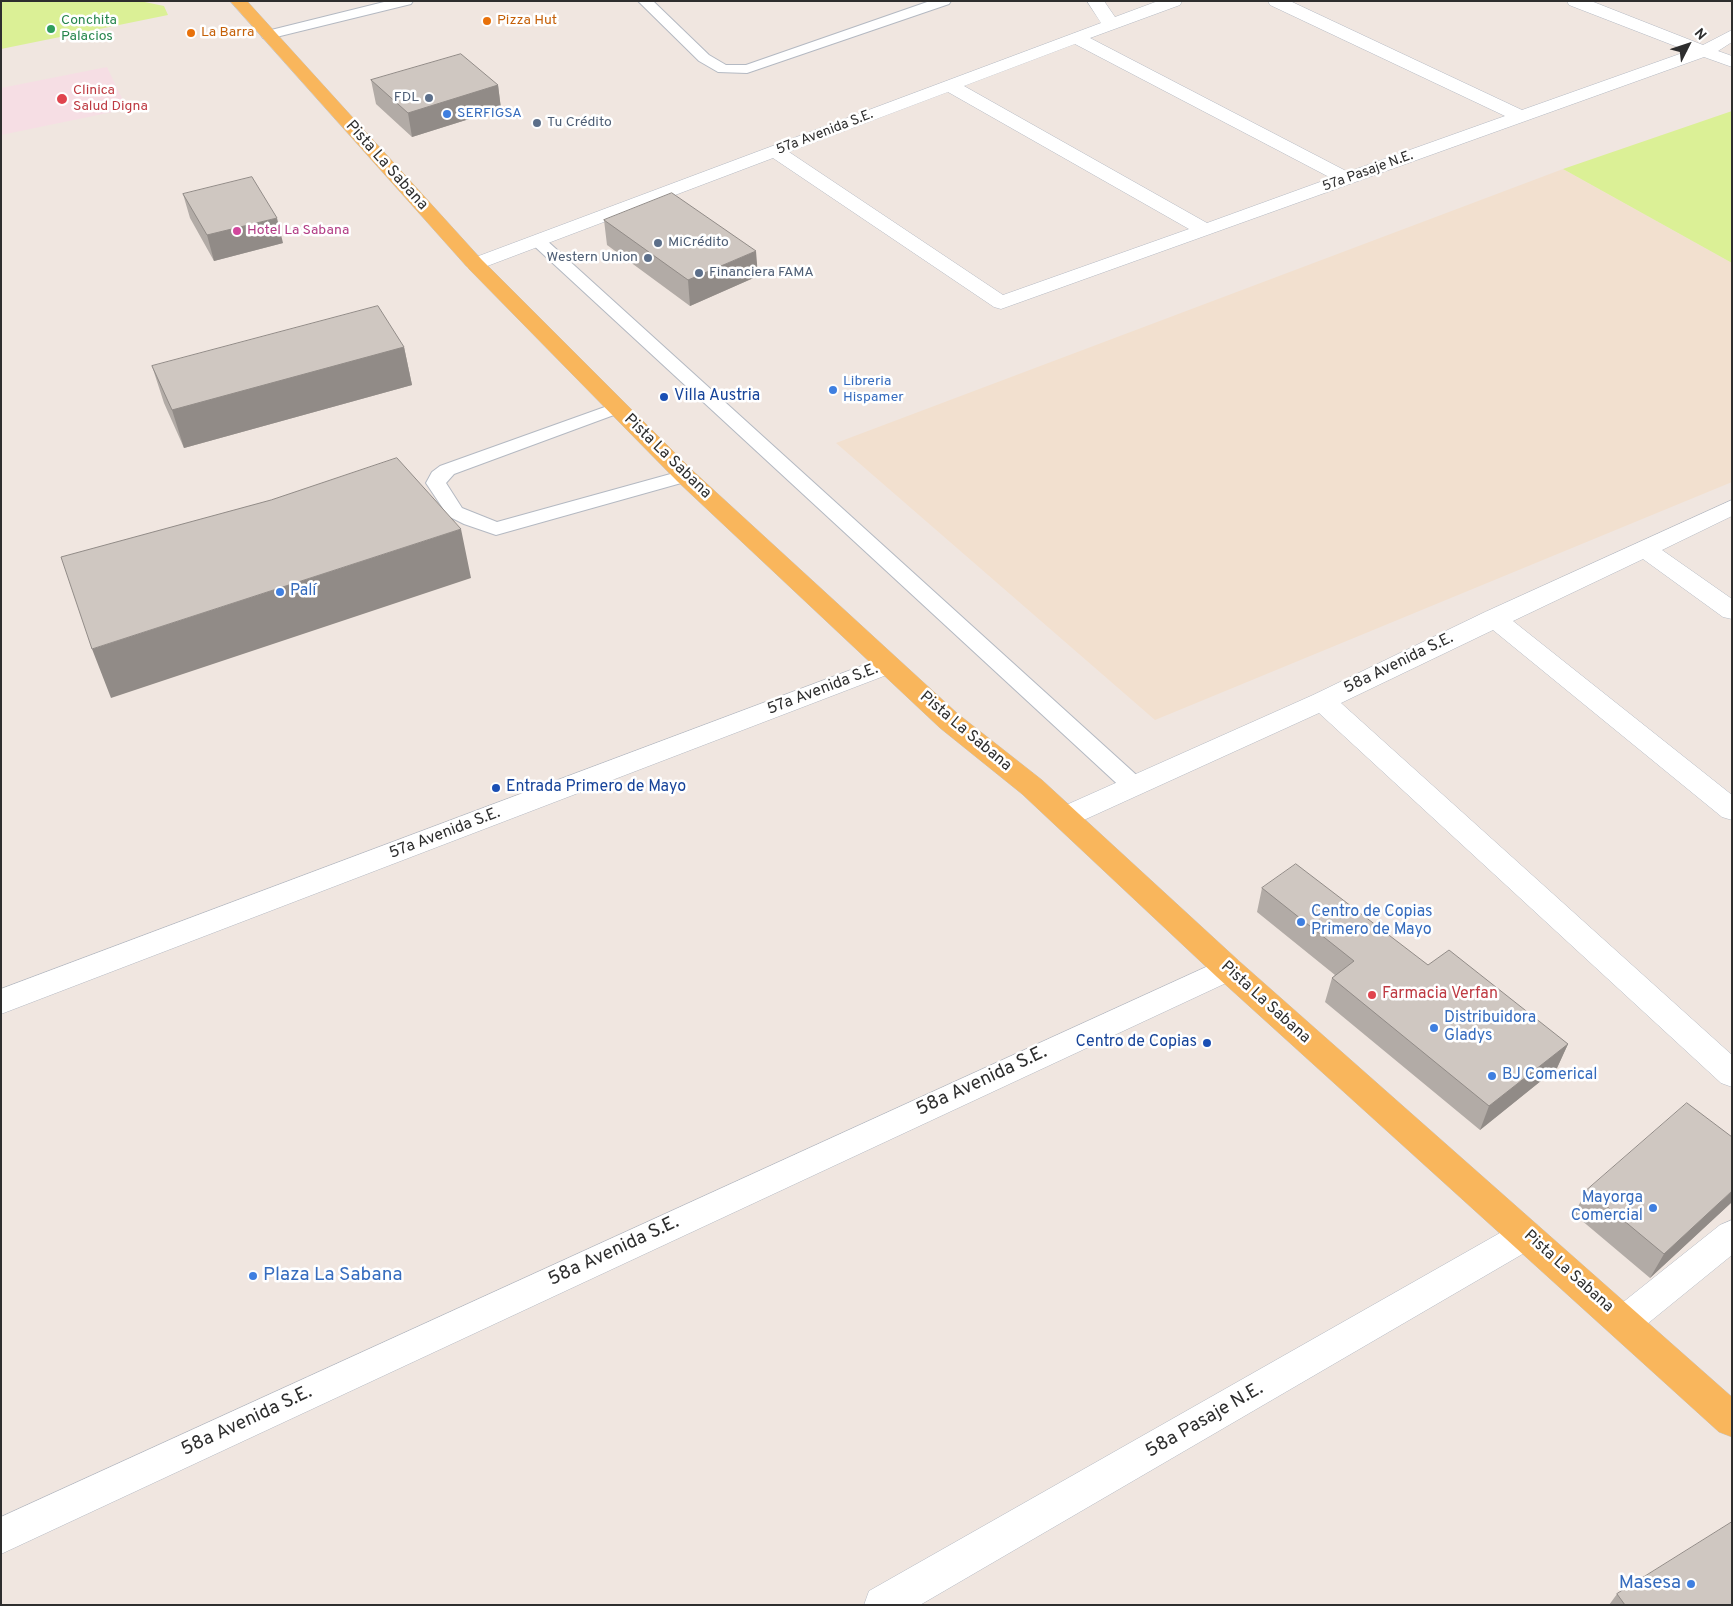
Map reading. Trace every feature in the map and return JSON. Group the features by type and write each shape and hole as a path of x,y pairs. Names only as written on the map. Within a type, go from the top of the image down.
{"main road":[{"name":"Pista La Sabana","path":"238,1 475,264 685,476 949,721 1032,787 1228,969 1732,1420"}],"street":[{"path":"1095,1 1111,25"},
{"name":"57a Avenida S.E.","path":"475,264 1174,1"},
{"path":"1276,1 1521,117"},
{"path":"1575,1 1732,62"},
{"name":"57a Pasaje N.E.","path":"776,152 1001,303 1705,51 1732,35"},
{"path":"1076,38 1347,179"},
{"path":"950,86 1205,230"},
{"name":"58a Avenida S.E.","path":"1065,817 1322,701 1732,507"},
{"path":"1645,549 1732,611"},
{"path":"1494,618 1732,810"},
{"name":"57a Avenida S.E.","path":"1,1002 888,666"},
{"path":"1322,701 1732,1074"},
{"name":"58a Avenida S.E.","path":"1,1536 1228,969"},
{"name":"58a Pasaje N.E.","path":"883,1605 1526,1235"},
{"path":"1624,1322 1732,1235"}],"lane":[{"path":"339,1 352,14"},
{"path":"268,35 406,1"},
{"path":"645,1 704,58 723,69 747,69 944,1"},
{"path":"538,241 1134,786"},
{"path":"616,408 447,470 439,476 436,483 455,512 470,520 496,529 685,476"}],"shaded area":[{"name":"Clinica Salud Digna","path":"107,67 127,109 1,135 1,88"},
{"path":"1563,169 1732,263 1732,482 1155,720 836,443"}],"green space":[{"name":"Conchita Palacios","path":"1,1 140,1 164,6 168,15 1,49"},
{"path":"1732,111 1732,263 1563,169"}],"building":[{"path":"461,54 498,85 408,113 371,80"},
{"path":"252,177 277,218 207,235 183,194"},
{"path":"672,193 756,251 688,280 604,220"},
{"path":"378,306 404,347 172,410 152,366"},
{"path":"397,458 461,529 92,649 61,557 271,500"},
{"path":"1296,864 1428,965 1449,950 1568,1044 1489,1106 1332,978 1354,961 1262,888"},
{"name":"Mayorga Comercial","path":"1687,1103 1732,1137 1732,1191 1664,1254 1587,1190"},
{"name":"Masesa","path":"1732,1522 1732,1605 1625,1605 1617,1594"}],"place":[{"name":"Pizza Hut","path":"487,21"},
{"name":"Conchita Palacios","path":"51,29"},
{"name":"La Barra","path":"191,33"},
{"name":"FDL","path":"429,98"},
{"name":"Clinica Salud Digna","path":"62,99"},
{"name":"SERFIGSA","path":"447,114"},
{"name":"Tu Crédito","path":"537,123"},
{"name":"Hotel La Sabana","path":"237,231"},
{"name":"MiCrédito","path":"658,243"},
{"name":"Western Union","path":"648,258"},
{"name":"Financiera FAMA","path":"699,273"},
{"name":"Libreria Hispamer","path":"833,390"},
{"name":"Villa Austria","path":"664,397"},
{"name":"Palí","path":"280,592"},
{"name":"Entrada Primero de Mayo","path":"496,788"},
{"name":"Centro de Copias Primero de Mayo","path":"1301,922"},
{"name":"Farmacia Verfan","path":"1372,995"},
{"name":"Distribuidora Gladys","path":"1434,1028"},
{"name":"Centro de Copias","path":"1207,1043"},
{"name":"BJ Comerical","path":"1492,1076"},
{"name":"Mayorga Comercial","path":"1653,1208"},
{"name":"Plaza La Sabana","path":"253,1276"},
{"name":"Masesa","path":"1691,1584"}]}
